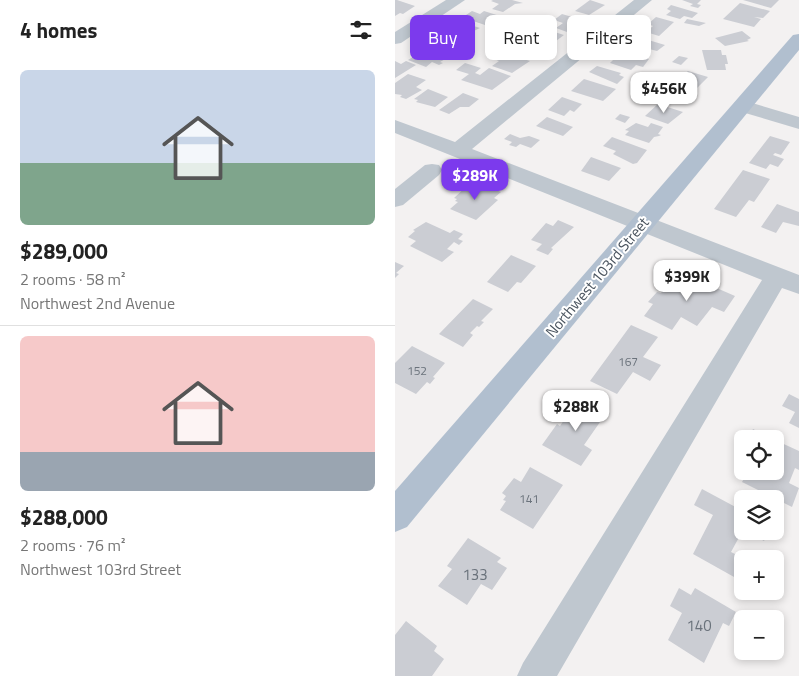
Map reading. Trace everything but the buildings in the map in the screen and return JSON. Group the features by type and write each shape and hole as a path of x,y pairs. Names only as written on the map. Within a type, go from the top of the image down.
{"main road":[{"name":"Northwest 103rd Street","path":"395,516 799,39"}],"street":[{"path":"395,39 457,0"},
{"path":"458,150 644,0"},
{"path":"742,106 799,123"},
{"path":"395,126 788,280 536,676"},
{"path":"395,200 432,170"}]}
